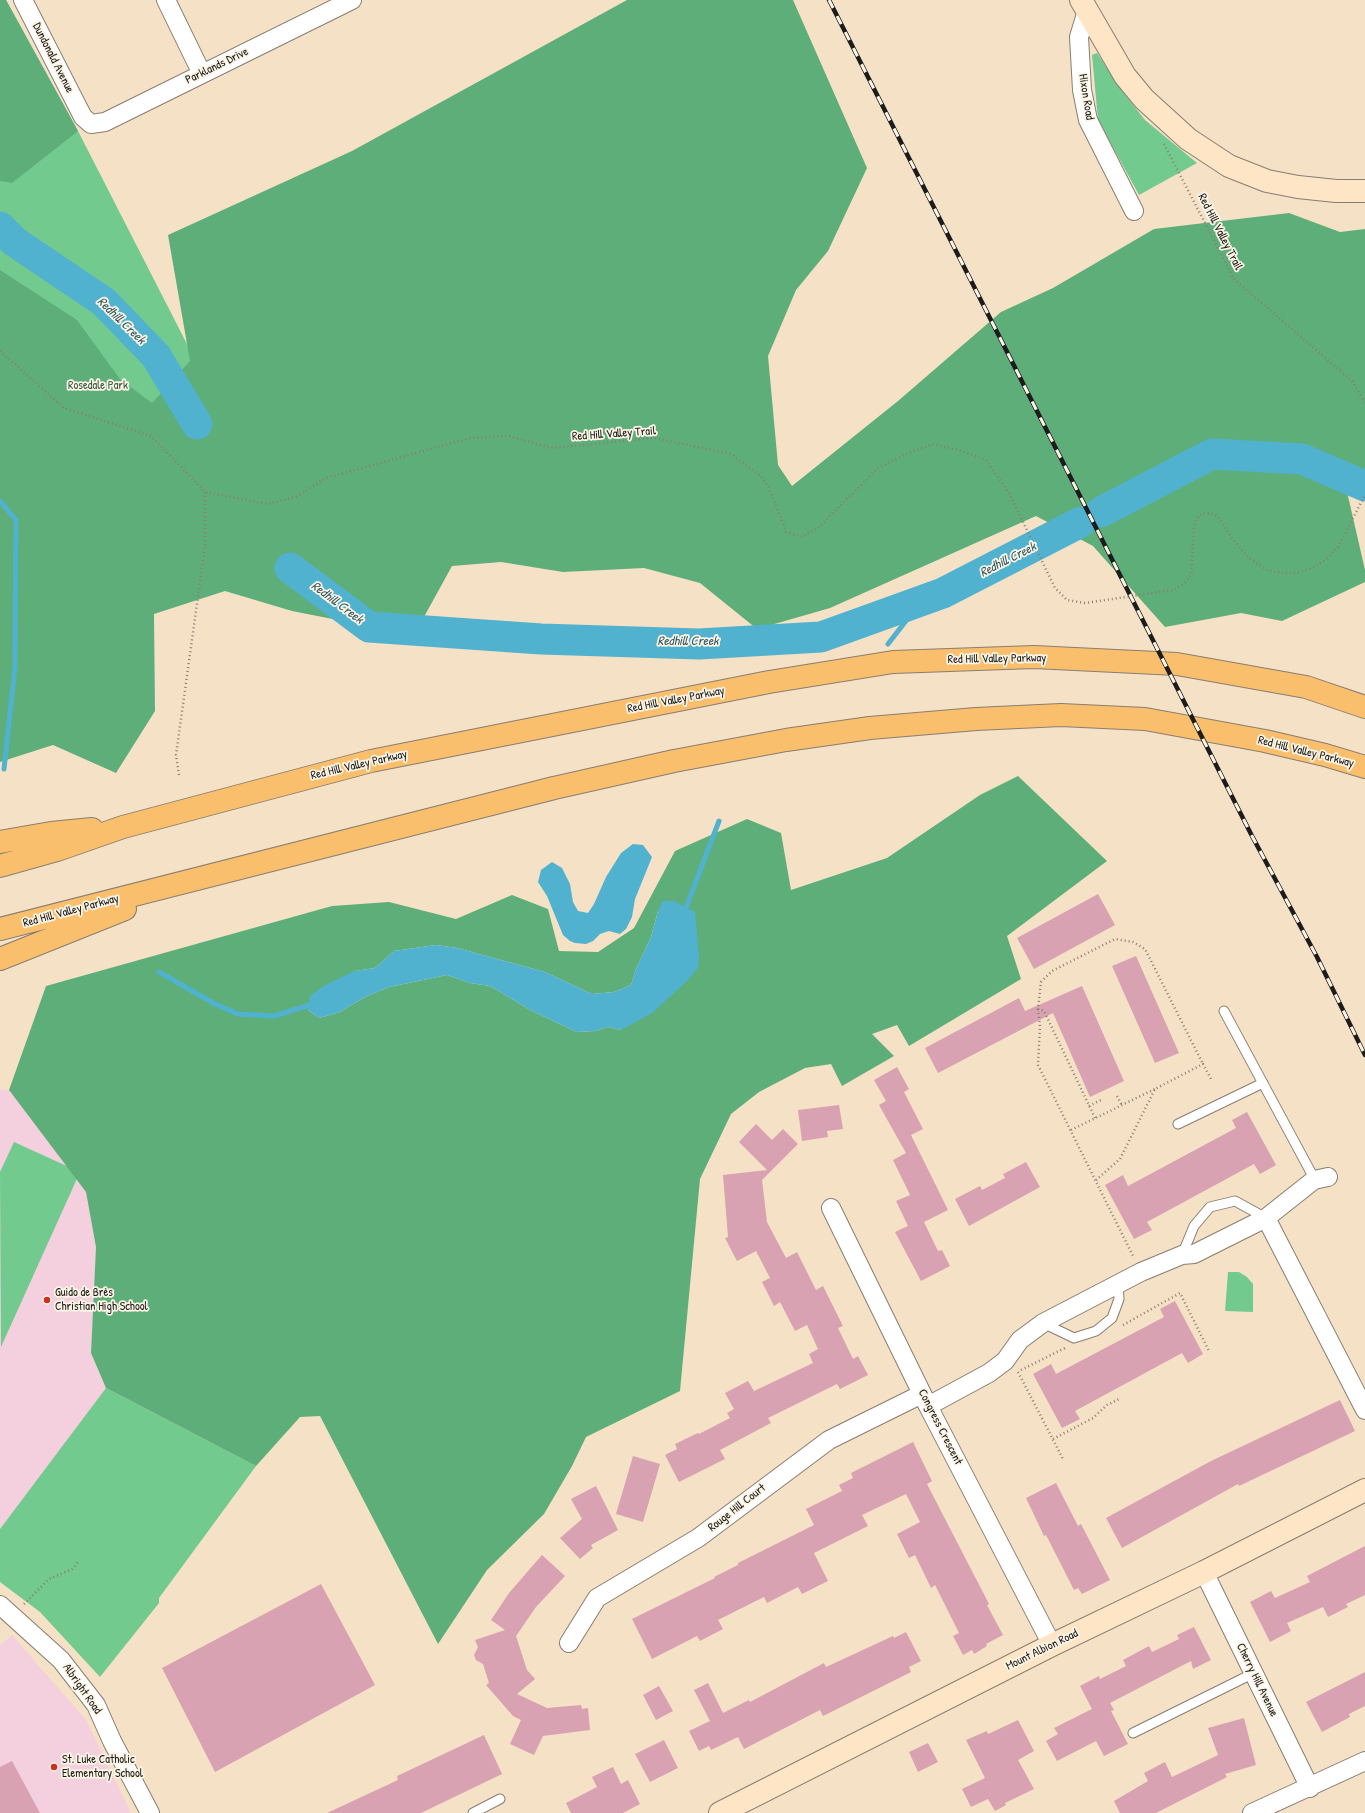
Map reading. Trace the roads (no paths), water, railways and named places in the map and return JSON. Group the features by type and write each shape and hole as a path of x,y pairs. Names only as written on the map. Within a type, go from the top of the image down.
{"highway":[{"name":"Red Hill Valley Parkway","path":"0,866 57,850 123,826 371,761 769,682 893,662 1034,657 1177,664 1306,687 1365,707"},
{"name":"Red Hill Valley Parkway","path":"0,929 554,788 711,754 786,740 870,728 976,719 1061,714 1145,719 1325,755 1365,767"},
{"path":"0,842 51,833 123,826"},
{"path":"0,959 214,874"}],"street":[{"name":"Dundonald Avenue","path":"23,0 83,117"},
{"path":"166,0 202,74"},
{"name":"Parklands Drive","path":"83,117 91,124 105,122 352,0"},
{"path":"1084,5 1125,76 1144,99 1188,139 1229,166 1267,181 1290,186 1336,191 1365,191"},
{"name":"Hixon Road","path":"1084,5 1079,37 1082,90 1088,120 1134,211"},
{"name":"Rouge Hill Court","path":"569,1643 597,1598 698,1538 772,1481 829,1440 989,1373 1005,1361 1020,1340 1043,1323 1141,1272 1182,1255 1194,1254 1266,1218 1322,1178"},
{"name":"Congress Crescent","path":"832,1208 925,1400 1052,1645"},
{"path":"1266,1218 1365,1410"},
{"name":"Mount Albion Road","path":"720,1813 1052,1645 1204,1572 1365,1490"},
{"name":"Cherry Hill Avenue","path":"1204,1572 1310,1788"},
{"name":"Albright Road","path":"4,1610 61,1660 96,1704 112,1740 150,1813"},
{"path":"1252,1813 1310,1788 1365,1761"}],"lane":[{"path":"1224,1011 1263,1083 1322,1178"},
{"path":"1178,1124 1263,1083"},
{"path":"1182,1255 1194,1226 1210,1207 1235,1201 1266,1218"},
{"path":"1043,1323 1074,1338 1096,1331 1112,1318 1119,1299 1118,1283"},
{"path":"1133,1733 1254,1673"},
{"path":"473,1813 500,1799"}],"water":[{"path":"633,844 643,845 652,857 635,899 632,917 626,929 620,934 609,931 600,934 593,941 586,944 570,941 563,935 547,896 538,882 541,870 552,862 562,868 570,884 573,902 578,911 588,913 594,904 606,877 621,853"},
{"path":"663,901 674,901 695,912 699,958 698,968 688,980 652,1013 621,1030 608,1027 595,1031 577,1032 532,1011 490,986 470,983 447,975 389,987 365,997 340,1012 319,1018 308,1010 310,996 325,985 355,971 375,968 394,951 436,945 457,948 545,972 592,994 614,992 631,985 636,969 651,937 658,911"}],"waterway":[{"name":"Redhill Creek","path":"0,227 15,242 104,302 156,356 197,424"},
{"name":"Redhill Creek","path":"1101,512 1212,454 1302,459 1365,486"},
{"path":"0,501 16,520 15,667 4,769"},
{"name":"Redhill Creek","path":"290,568 369,627 541,639 699,644 821,637 943,593 1081,522"},
{"path":"888,644 909,617 925,600"},
{"path":"684,913 719,821"},
{"path":"159,972 215,1004 238,1014 274,1016 313,1004"}],"railway":[{"path":"829,0 1252,836 1317,957 1365,1055"}],"place":[{"name":"Guido de Brès Christian High School","path":"47,1300"},
{"name":"St. Luke Catholic Elementary School","path":"54,1767"}],"park label":[{"name":"Rosedale Park","path":"98,386"}]}
